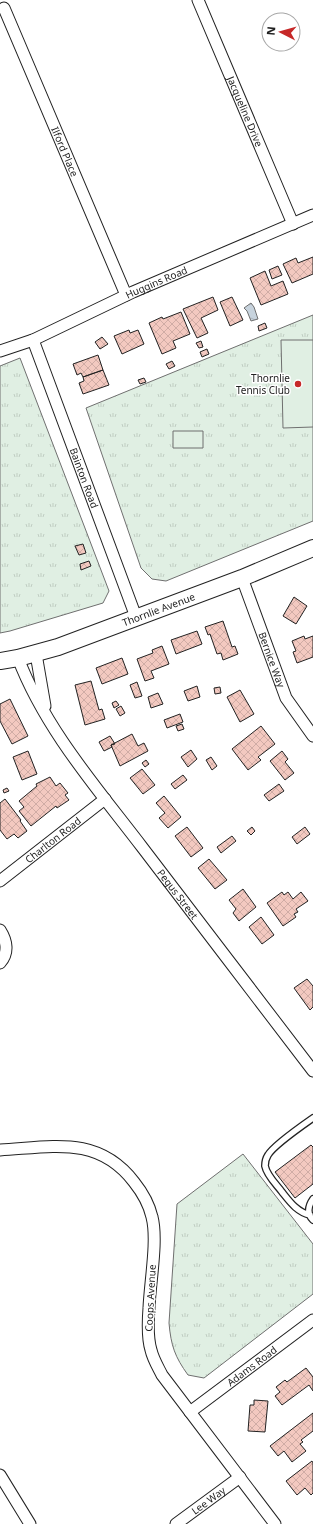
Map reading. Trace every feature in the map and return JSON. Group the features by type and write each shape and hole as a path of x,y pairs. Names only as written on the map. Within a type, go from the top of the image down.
{"main road":[{"name":"Thornlie Avenue","path":"0,661 36,654 58,647 242,578 313,548"}],"street":[{"name":"Jacqueline Drive","path":"198,0 293,224"},
{"name":"Ilford Place","path":"4,8 126,295"},
{"name":"Huggins Road","path":"0,351 33,340 126,295 313,215"},
{"name":"Bainton Road","path":"33,340 136,617"},
{"name":"Bernice Way","path":"242,578 286,698 313,736"},
{"name":"Pegus Street","path":"36,654 46,714"},
{"name":"Pegus Street","path":"18,658 46,714 58,734 105,799 313,1071"},
{"name":"Charlton Road","path":"0,881 105,799"},
{"path":"0,930 5,941 6,948 4,958 0,963"},
{"name":"Coops Avenue","path":"0,1150 61,1146 84,1148 114,1161 132,1178 150,1208 154,1233 148,1322 150,1349 155,1363 162,1375 275,1524"},
{"name":"Adams Road","path":"190,1412 313,1320"},
{"path":"0,1476 30,1524"},
{"name":"Lee Way","path":"176,1524 240,1477"}],"lane":[{"path":"311,1218 292,1205 269,1175 265,1167 265,1163 266,1157 272,1149 313,1118"},
{"path":"311,1218 309,1207 313,1199"}],"green space":[{"path":"313,315 313,521 166,581 152,579 141,568 86,408"},
{"name":"Thornlie Tennis Club","path":"281,340 313,340 313,427 283,428"},
{"path":"20,358 109,591 103,603 0,633 0,366"},
{"path":"173,431 203,431 203,448 173,448"},
{"path":"243,1154 313,1244 313,1294 204,1378 188,1375 174,1351 169,1323 177,1204"}],"water":[{"path":"251,303 258,319 251,321 247,311 244,308"}],"building":[{"path":"313,257 313,274 292,283 283,264 296,258 298,263"},
{"path":"278,266 282,275 272,279 269,270"},
{"path":"265,271 271,286 283,281 288,294 261,305 250,278"},
{"path":"213,297 218,310 201,318 208,333 197,338 183,309"},
{"path":"232,297 243,320 230,326 220,302"},
{"path":"181,312 190,334 173,341 176,348 162,354 149,323 162,317 163,319"},
{"path":"265,323 267,328 259,331 258,326"},
{"path":"129,330 130,333 138,330 144,344 122,354 114,336"},
{"path":"102,337 108,344 100,349 95,342"},
{"path":"201,341 203,347 199,348 196,343"},
{"path":"207,349 209,354 202,357 200,352"},
{"path":"98,355 103,370 83,377 81,373 77,375 73,364"},
{"path":"172,361 175,366 169,369 166,364"},
{"path":"103,370 109,385 83,394 79,383 84,381 83,377"},
{"path":"144,378 146,382 140,384 138,380"},
{"path":"83,544 86,553 79,555 75,546"},
{"path":"89,561 91,566 81,570 80,564"},
{"path":"294,597 307,606 296,624 283,616"},
{"path":"223,621 232,647 235,646 238,654 223,660 221,653 217,654 210,634 208,635 205,627"},
{"path":"197,631 202,644 176,654 171,640"},
{"path":"304,636 305,639 313,636 313,657 297,663 293,652 296,651 292,641"},
{"path":"162,646 169,664 151,671 154,678 145,681 137,659 153,653 152,650"},
{"path":"122,658 128,674 102,684 96,668"},
{"path":"91,681 99,710 102,709 105,719 85,725 75,685"},
{"path":"137,682 142,696 135,698 130,685"},
{"path":"197,686 200,697 188,701 184,691"},
{"path":"220,687 221,693 215,694 214,688"},
{"path":"240,690 254,714 240,722 227,697"},
{"path":"158,693 163,704 151,708 148,697"},
{"path":"10,699 28,736 12,744 0,721 0,704"},
{"path":"116,701 119,705 114,708 112,703"},
{"path":"121,706 125,713 120,716 116,709"},
{"path":"180,714 183,722 167,728 164,720"},
{"path":"182,724 184,729 178,731 176,726"},
{"path":"261,726 275,744 258,757 261,760 248,770 232,749"},
{"path":"132,734 138,746 144,743 148,751 120,766 111,745"},
{"path":"110,736 115,744 111,745 112,747 104,751 99,742"},
{"path":"191,750 197,759 188,767 181,757"},
{"path":"28,751 37,774 22,780 13,757"},
{"path":"282,751 288,759 285,762 294,773 285,780 270,761"},
{"path":"211,757 217,766 212,770 206,760"},
{"path":"146,760 149,764 145,767 142,763"},
{"path":"142,769 155,785 143,794 130,778"},
{"path":"183,775 187,780 175,789 171,784"},
{"path":"50,777 56,786 60,783 68,793 65,795 69,800 57,808 56,806 31,826 19,811 24,807 19,801 37,786 36,784"},
{"path":"279,784 284,791 269,801 264,795"},
{"path":"7,788 9,791 4,793 3,790"},
{"path":"164,796 181,817 168,828 159,818 165,813 156,803"},
{"path":"5,799 21,820 20,821 27,831 18,838 14,834 7,839 0,830 0,803"},
{"path":"187,827 203,848 191,857 175,836"},
{"path":"252,827 255,831 251,835 247,831"},
{"path":"305,827 310,834 297,844 292,837"},
{"path":"232,836 236,841 221,853 217,847"},
{"path":"209,859 227,880 215,889 198,868"},
{"path":"243,889 256,907 239,921 233,913 236,909 229,900"},
{"path":"282,892 284,895 288,892 293,899 301,892 308,901 296,909 298,912 294,914 296,917 283,926 267,903"},
{"path":"261,917 274,935 262,944 249,927"},
{"path":"307,979 313,986 313,1007 310,1010 294,988"},
{"path":"311,1145 313,1147 313,1184 295,1198 275,1172"},
{"path":"306,1368 313,1377 313,1391 309,1385 282,1405 275,1396 280,1392 276,1387 285,1380 287,1382"},
{"path":"254,1400 268,1401 265,1432 248,1431 250,1405 254,1405"},
{"path":"313,1413 313,1431 301,1440 303,1442 300,1444 306,1451 292,1462 284,1451 278,1456 270,1446"},
{"path":"312,1461 313,1493 311,1495 305,1488 297,1495 286,1481"}],"place":[{"name":"Thornlie Tennis Club","path":"298,384"}]}
